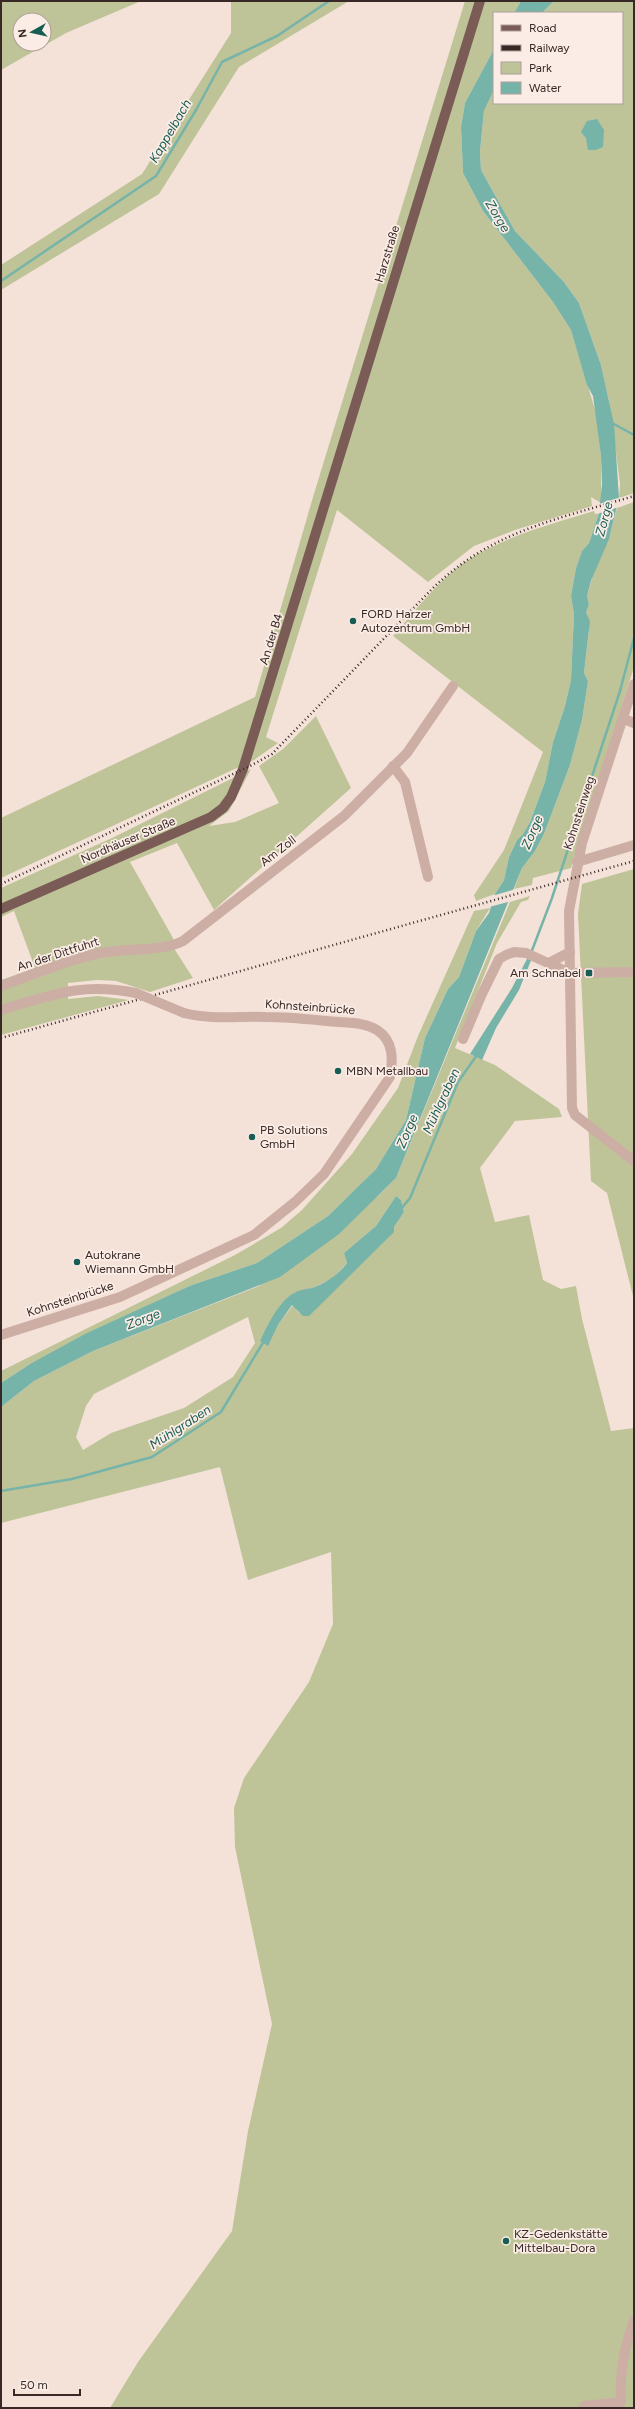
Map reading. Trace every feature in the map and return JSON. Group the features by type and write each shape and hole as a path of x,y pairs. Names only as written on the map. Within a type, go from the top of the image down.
{"main road":[{"name":"Harzstraße","path":"322,516 480,1"},
{"name":"An der B4","path":"243,769 322,516"},
{"name":"Nordhäuser Straße","path":"1,909 211,817 231,798 243,769"}],"street":[{"name":"Kohnsteinweg","path":"634,684 577,862 569,911 572,1108 574,1116 634,1161"},
{"name":"Am Zoll","path":"171,947 183,941 344,816 407,753 453,686"},
{"path":"624,719 634,723"},
{"path":"393,766 405,782 428,877"},
{"path":"577,862 634,845"},
{"name":"An der Dittfuhrt","path":"1,986 95,954 117,950 171,947"},
{"path":"463,1039 481,996 499,959 514,952 536,956 570,973 634,972"},
{"path":"549,963 570,952"},
{"name":"Kohnsteinbrücke","path":"1,1010 83,988 115,989 136,993 177,1011 205,1018 304,1018 368,1026 378,1031 384,1037 393,1059 390,1077 324,1174 295,1202 254,1235 120,1297 1,1335"},
{"path":"584,2406 621,2402 620,2384 622,2359 634,2320"}],"green space":[{"path":"1,1 141,1 66,33 52,41 52,12 12,12 12,52 33,52 1,70"},
{"path":"231,1 349,1 239,67 159,194 1,290 1,265 142,174 231,33"},
{"path":"465,1 521,1 515,12 493,12 493,51 465,103 461,127 463,173 483,211 553,302 571,330 596,413 601,456 601,503 591,497 592,506 515,530 474,546 428,582 337,510 266,737 278,743 254,760 1,878 1,818 255,697 313,497"},
{"path":"554,1 634,1 634,493 619,498 620,484 610,406 601,365 579,303 564,282 515,231 481,170 480,151 484,111 493,92 493,104 623,104 623,12 543,12"},
{"path":"634,502 634,667 571,868 533,878 532,885 514,889 522,868 535,851 544,834 570,765 582,720 588,681 584,673 589,631 586,613 589,604 587,596 594,572 609,538 617,508"},
{"path":"594,511 595,514 599,513 589,543 582,551 576,568 571,596 574,614 571,680 565,706 553,742 545,782 530,822 523,834 517,840 509,857 504,880 495,894 476,901 474,895 504,850 543,752 393,636 447,576 468,560 513,537"},
{"path":"316,716 351,788 214,910 177,843 130,862 173,938 175,950 193,978 150,992 116,981 97,980 68,983 68,999 98,996 129,1000 1,1035 1,980 35,968 14,911 1,917 1,888 112,838 251,769 229,811 209,826 235,822 279,803 259,766 283,749"},
{"path":"634,869 634,1300 607,1193 591,1181 578,914 582,884"},
{"path":"530,896 528,900 521,902 497,943 455,1048 495,1065 559,1109 562,1117 515,1121 480,1168 495,1222 529,1215 543,1280 561,1289 576,1286 582,1319 611,1431 634,1428 634,2408 110,2408 138,2362 232,2231 248,2131 272,2024 235,1847 234,1808 244,1778 309,1682 333,1624 331,1552 248,1580 220,1467 1,1523 1,1407 34,1381 93,1351 259,1286 379,1195 396,1178 510,902","holes":["396,1196 401,1200 404,1212 394,1227 299,1313 293,1305 278,1325 268,1345 260,1341 294,1293 315,1287 333,1278 347,1263 344,1253 376,1226","248,1317 255,1343 233,1377 184,1408 111,1433 83,1450 76,1437 86,1406 94,1394"]},
{"path":"490,908 476,931 459,977 448,989 425,1038 406,1120 376,1169 328,1216 257,1263 192,1285 30,1364 1,1383 1,1371 235,1255 281,1228 302,1210 352,1154 398,1088 418,1036 474,911"}],"water":[{"path":"521,1 554,1 543,12 515,12"},
{"name":"Zorge","path":"493,51 493,92 484,111 480,151 481,170 515,231 564,282 579,303 601,365 614,424 619,498 609,539 591,581 587,596 589,604 586,613 590,621 584,673 588,681 582,720 570,765 544,834 535,851 522,868 396,1178 339,1234 280,1277 93,1351 34,1381 1,1407 1,1383 30,1364 87,1333 192,1285 257,1263 328,1216 376,1169 406,1120 425,1038 448,989 459,977 476,931 489,913 495,894 504,880 509,857 517,840 523,834 530,822 545,782 553,742 565,706 571,680 574,614 571,596 576,568 582,551 589,543 599,513 602,484 601,456 593,396 587,385 571,330 553,302 483,211 463,173 461,127 465,103"},
{"path":"597,119 604,130 603,147 596,150 588,150 586,138 581,132 587,121"},
{"path":"528,957 532,958 519,990 496,1028 482,1060 470,1054 512,988"},
{"path":"396,1196 401,1200 404,1212 394,1227 394,1232 309,1316 303,1316 292,1305 278,1325 268,1346 260,1341 274,1314 288,1297 298,1291 322,1284 336,1275 347,1263 344,1253 376,1226"}],"pier":[{"path":"621,497 619,507 597,514 599,504"},
{"path":"516,889 512,901 489,907 492,896"}],"waterway":[{"name":"Kappelbach","path":"1,281 156,176 196,110 222,62 277,36 329,1"},
{"path":"612,423 634,435"},
{"path":"531,953 552,898 620,691 634,638"},
{"name":"Mühlgraben","path":"401,1209 410,1198 458,1082 477,1055"},
{"name":"Mühlgraben","path":"1,1491 72,1479 152,1457 221,1412 264,1341"}],"railway":[{"path":"1,884 252,765 272,754 432,589 455,569 478,553 527,529 552,520 634,496"},
{"path":"1,1038 634,861"}],"place":[{"name":"FORD Harzer Autozentrum GmbH","path":"353,621"},
{"name":"Am Schnabel","path":"589,973"},
{"name":"MBN Metallbau","path":"338,1071"},
{"name":"PB Solutions GmbH","path":"252,1137"},
{"name":"Autokrane Wiemann GmbH","path":"77,1262"},
{"name":"KZ-Gedenkstätte Mittelbau-Dora","path":"506,2241"}]}
